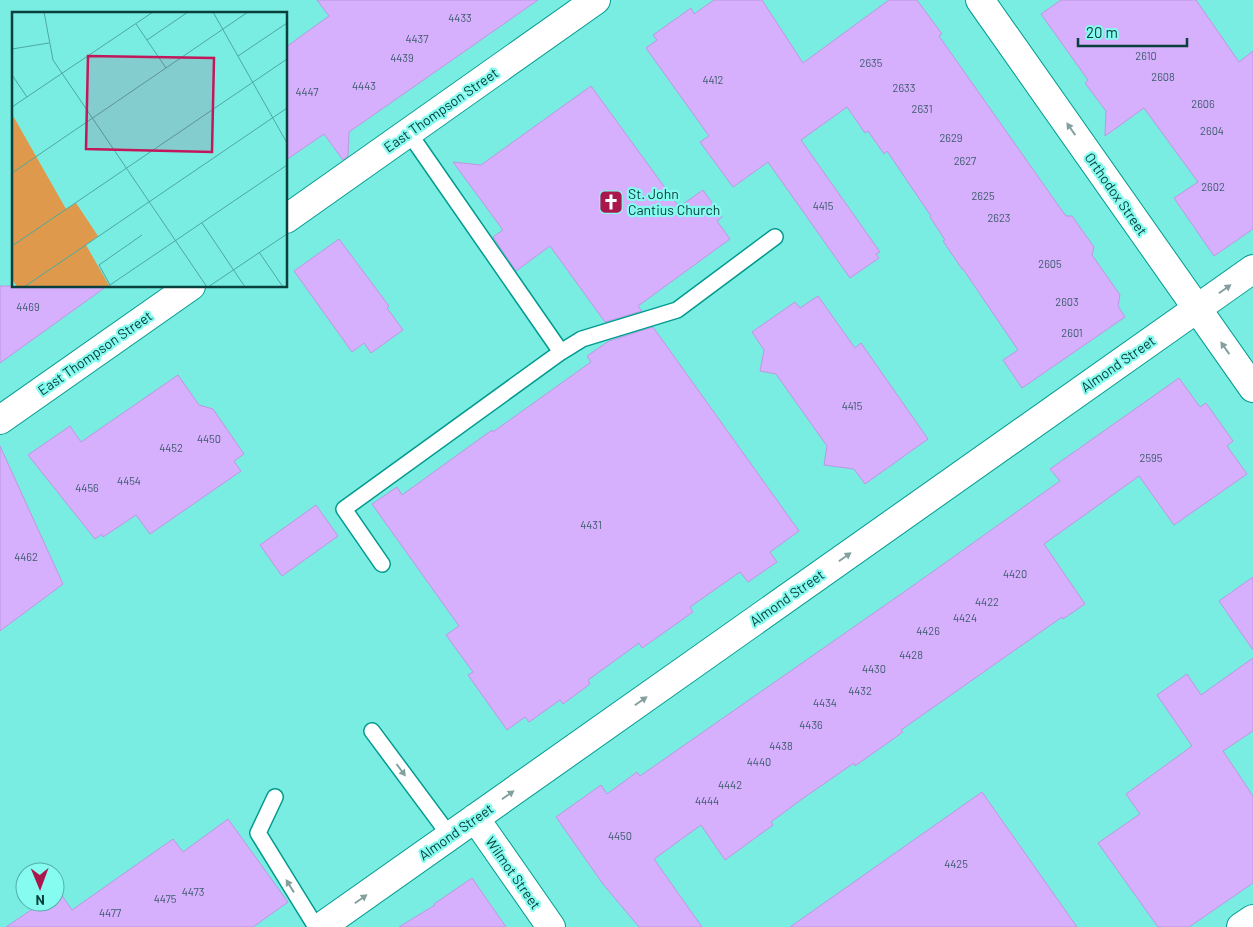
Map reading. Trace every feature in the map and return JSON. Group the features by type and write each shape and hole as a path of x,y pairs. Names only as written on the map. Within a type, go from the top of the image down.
{"street":[{"name":"East Thompson Street","path":"288,218 596,0"},
{"name":"Orthodox Street","path":"980,0 1253,388"},
{"name":"Almond Street","path":"321,927 1253,269"},
{"name":"East Thompson Street","path":"0,420 188,288"},
{"name":"Wilmot Street","path":"476,818 551,927"},
{"path":"1241,927 1253,919"}],"lane":[{"path":"409,133 561,352"},
{"path":"382,564 344,509 561,352 582,339 677,310 775,237"},
{"path":"372,731 450,836"},
{"path":"275,798 258,834 316,927"}],"building":[{"path":"317,0 538,0 349,132 348,156 343,160 324,134 288,159 288,46 329,16"},
{"path":"714,0 762,0 803,63 889,0 917,0 942,34 939,36 1058,205 1066,216 1072,216 1094,247 1092,255 1120,295 1118,306 1125,317 1022,388 1003,360 1018,350 943,241 945,240 931,216 887,151 884,154 868,131 865,133 847,107 801,140 880,252 876,254 879,258 850,278 768,162 733,187 700,142 709,136 646,48 657,40 653,35 691,8 694,14"},
{"path":"1061,0 1196,0 1239,62 1253,51 1253,229 1214,256 1174,198 1198,182 1144,108 1105,136 1106,111 1085,83 1088,80 1041,14"},
{"name":"St. John Cantius Church","path":"591,86 679,207 703,190 722,217 717,221 730,239 638,306 642,311 605,322 550,246 516,271 493,237 503,230 453,162 481,165"},
{"path":"339,239 389,306 387,308 403,330 371,353 364,343 352,352 294,271"},
{"path":"0,286 12,286 12,288 104,288 0,363"},
{"path":"818,296 855,348 861,343 928,439 865,484 854,469 824,465 827,446 776,374 760,371 764,350 752,332 795,302 800,308"},
{"path":"653,327 799,531 770,552 777,562 748,582 740,572 690,607 693,612 642,648 639,643 588,680 590,684 563,704 560,700 529,722 525,717 507,730 468,675 473,672 446,635 459,626 372,504 397,487 402,495 591,362 587,356 609,341"},
{"path":"178,375 199,405 213,409 244,454 234,461 241,471 150,534 136,515 103,537 102,534 95,539 28,455 70,426 81,442"},
{"path":"1179,378 1200,407 1206,403 1233,441 1227,446 1247,474 1174,525 1139,476 1044,544 1085,604 1063,619 1062,617 901,730 903,732 855,766 854,763 802,799 771,822 773,825 725,860 701,825 654,859 702,927 639,927 603,884 556,817 601,785 607,794 637,772 640,776 914,585 1060,481 1050,469"},
{"path":"0,446 63,584 0,631"},
{"path":"316,505 338,536 282,576 260,545"},
{"path":"1253,577 1253,650 1219,601"},
{"path":"1253,658 1253,731 1223,751 1253,796 1253,883 1189,927 1158,927 1098,843 1140,814 1126,794 1192,746 1157,695 1187,674 1201,695"},
{"path":"982,792 1077,927 790,927"},
{"path":"228,819 288,902 253,927 6,927 28,912 65,912 65,900 72,910 173,839 183,852"},
{"path":"472,878 506,927 399,927 435,905"}],"place":[{"name":"St. John Cantius Church","path":"611,202"}]}
